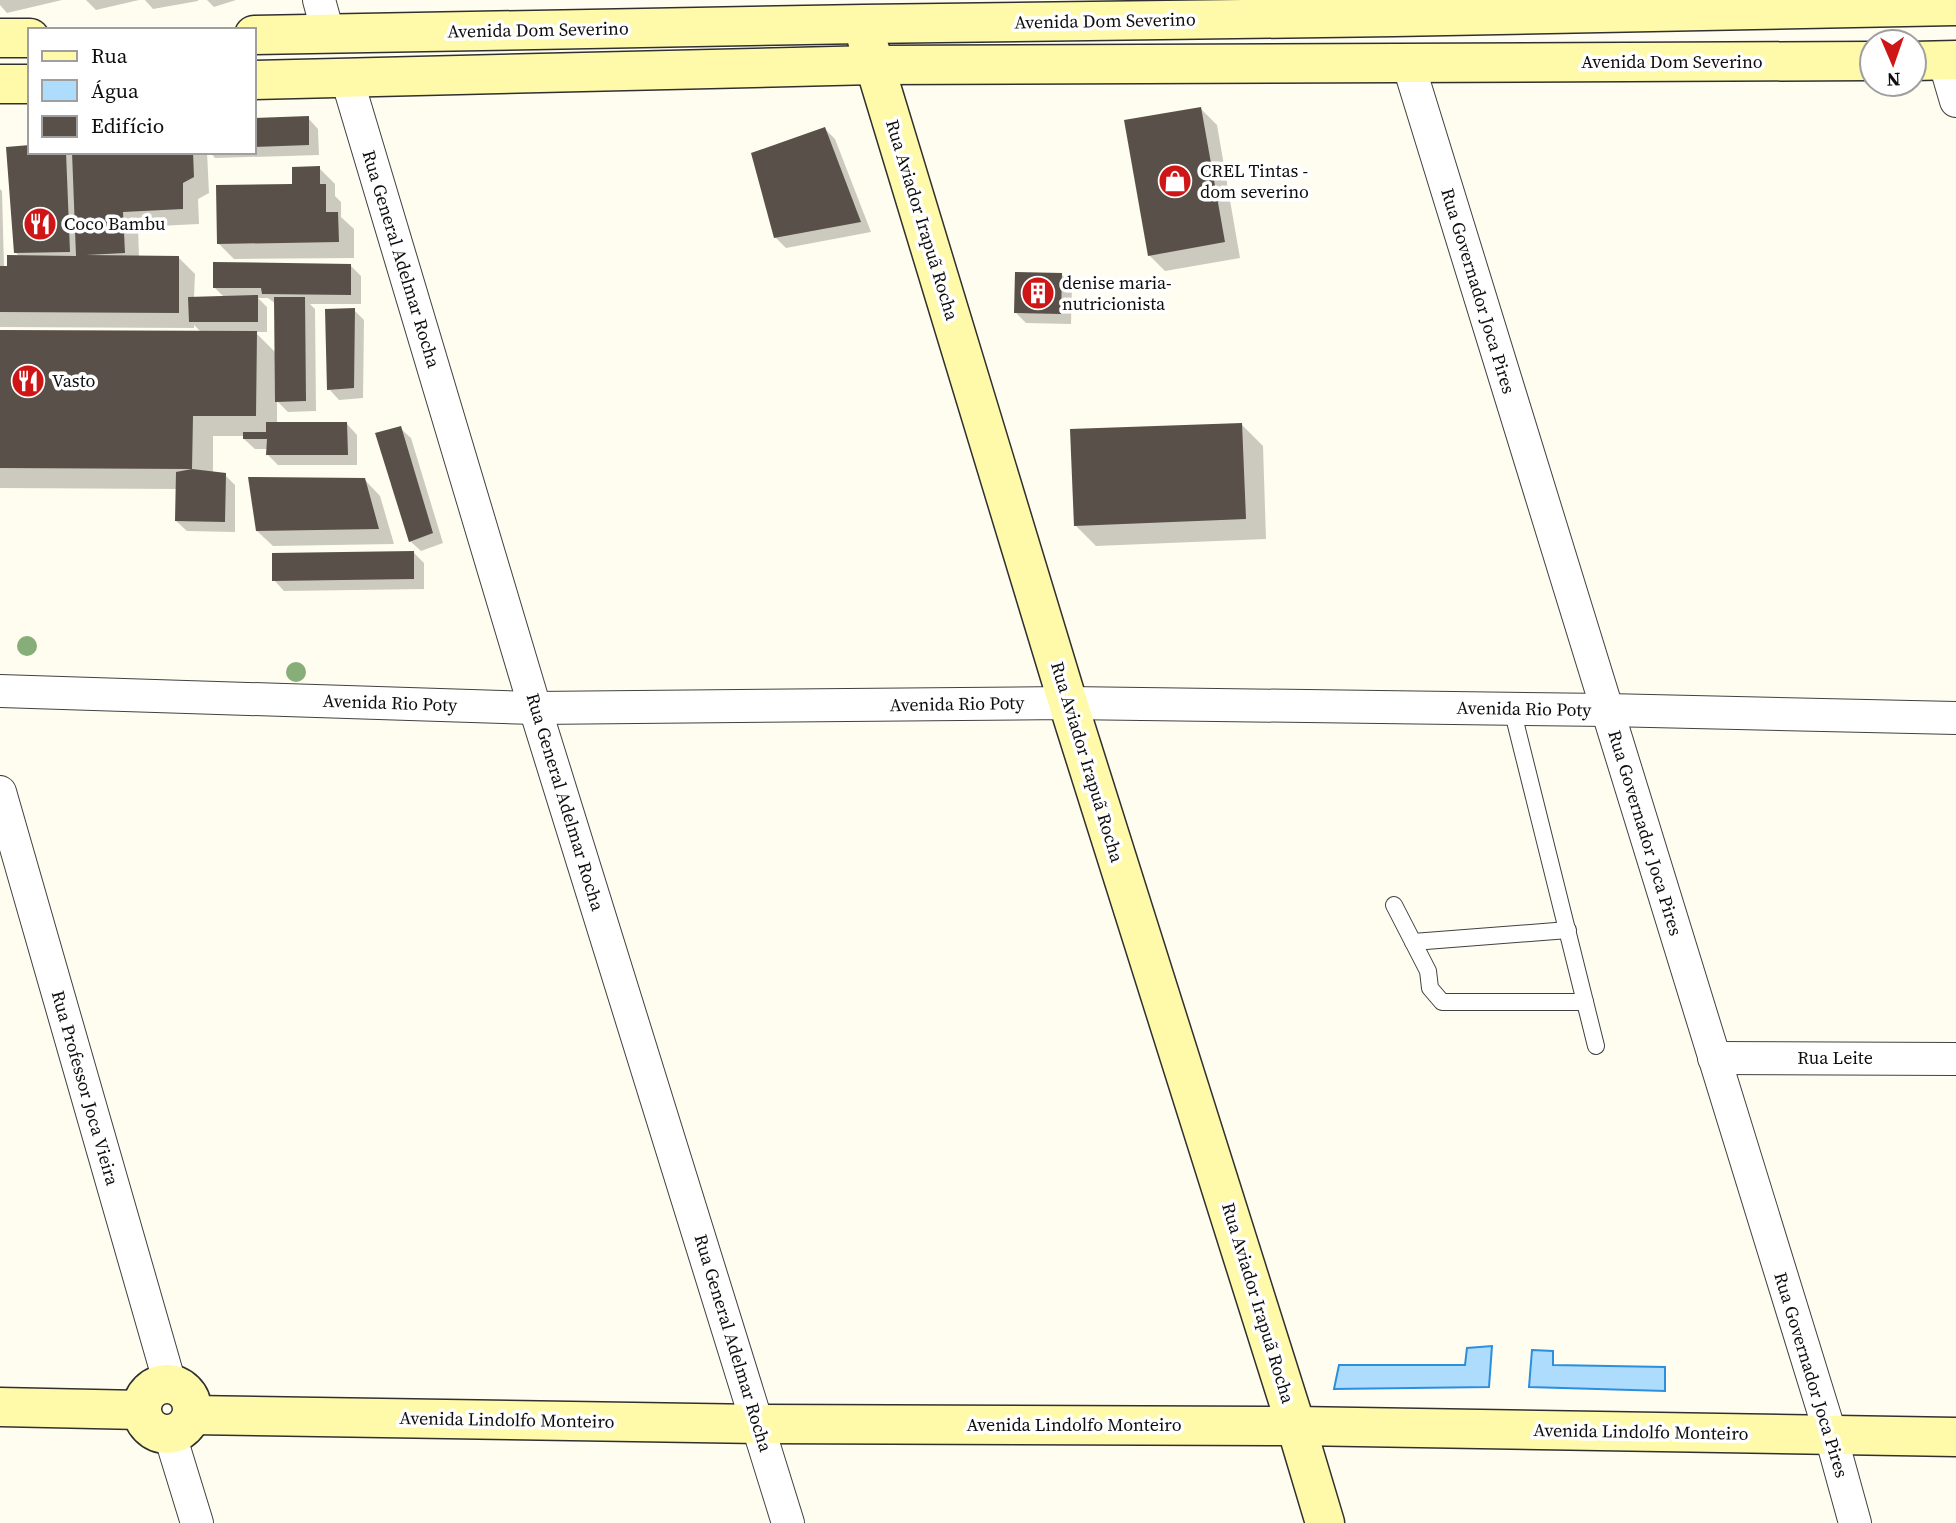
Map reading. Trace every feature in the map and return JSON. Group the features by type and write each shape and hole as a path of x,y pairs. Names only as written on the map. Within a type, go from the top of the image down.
{"street":[{"name":"Avenida Dom Severino","path":"256,34 323,17 1937,4"},
{"name":"Rua Aviador Irapuã Rocha","path":"859,12 1069,703 1325,1523"},
{"path":"0,38 28,38"},
{"path":"1938,60 1956,101"},
{"name":"Avenida Dom Severino","path":"256,80 874,65 1858,61"},
{"name":"Rua Governador Joca Pires","path":"1408,63 1855,1523"},
{"name":"Rua General Adelmar Rocha","path":"347,79 535,708 788,1523"},
{"path":"0,84 28,84"},
{"name":"Avenida Rio Poty","path":"0,691 535,708 1069,703 1956,718"},
{"name":"Rua Professor Joca Vieira","path":"0,792 170,1384"},
{"name":"Rua Leite","path":"1714,1058 1956,1059"},
{"path":"170,1384 153,1388 142,1401 168,1420 197,1523"},
{"name":"Avenida Lindolfo Monteiro","path":"0,1407 168,1420 1296,1426 1956,1437"}],"lane":[{"path":"1512,709 1596,1046"},
{"path":"1394,905 1428,971 1430,988 1442,1002 1585,1002"},
{"path":"1413,942 1568,930"}],"water":[{"path":"1492,1346 1489,1387 1334,1389 1339,1365 1465,1365 1467,1348"},
{"path":"1532,1350 1553,1351 1553,1365 1665,1367 1665,1391 1529,1387"}],"building":[{"name":"CREL Tintas - dom severino","path":"1201,107 1225,242 1148,256 1124,120"},
{"path":"309,116 309,145 256,147 256,118"},
{"path":"825,127 861,222 774,238 751,153"},
{"path":"28,145 28,154 66,154 70,252 14,253 6,147"},
{"path":"72,154 193,154 194,177 183,183 183,209 123,212 125,253 86,255 179,256 179,313 0,312 0,266 7,266 7,255 76,256"},
{"path":"320,166 320,184 326,184 326,212 338,212 339,242 217,244 216,185 292,184 292,167"},
{"path":"213,262 351,264 351,295 262,294 261,288 213,288"},
{"name":"denise maria- nutricionista","path":"1015,272 1062,273 1061,314 1014,313"},
{"path":"258,295 258,322 189,322 188,297"},
{"path":"274,297 305,297 306,401 275,402"},
{"path":"355,308 354,388 327,390 325,309"},
{"path":"0,330 257,331 256,416 193,416 192,469 0,468"},
{"path":"266,422 347,422 348,455 266,455 267,439 243,439 243,432 266,432"},
{"path":"1242,423 1246,519 1074,526 1070,429"},
{"path":"401,426 433,533 409,542 375,433"},
{"path":"192,469 226,473 225,522 175,521 176,472"},
{"path":"248,477 365,478 379,529 256,531"},
{"path":"414,551 414,579 272,581 272,553"}],"place":[{"name":"CREL Tintas - dom severino","path":"1175,181"},
{"name":"Coco Bambu","path":"40,224"},
{"name":"denise maria- nutricionista","path":"1038,293"},
{"name":"Vasto","path":"28,381"}]}
